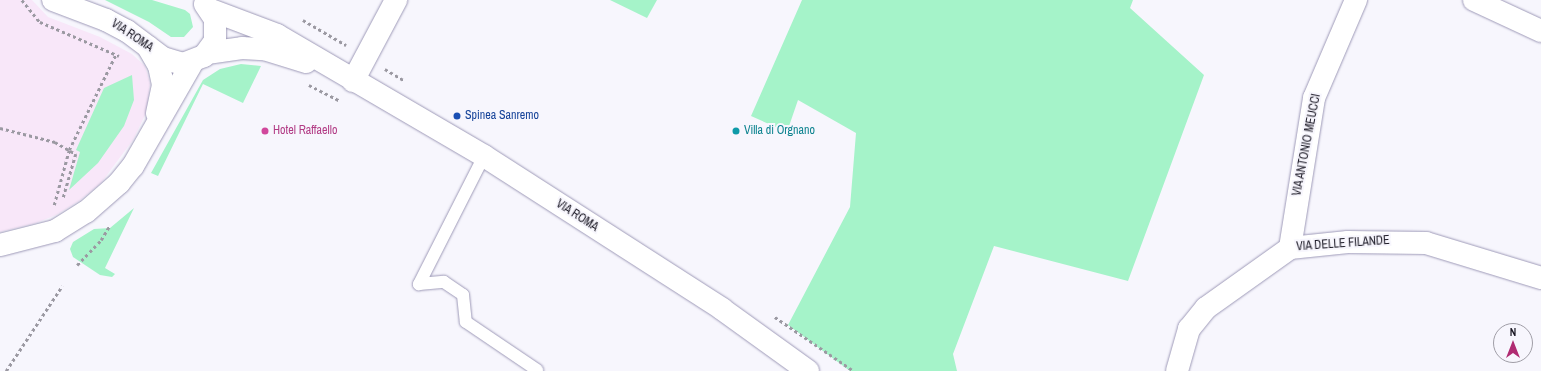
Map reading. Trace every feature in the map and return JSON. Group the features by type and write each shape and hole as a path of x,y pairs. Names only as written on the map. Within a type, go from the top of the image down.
{"street":[{"name":"VIA ROMA","path":"53,0 106,20 147,44 169,62 200,58 224,49 264,50 345,77"},
{"path":"345,77 396,0"},
{"name":"VIA ANTONIO MEUCCI","path":"1290,248 1314,98 1356,0"},
{"path":"1474,0 1541,31"},
{"name":"VIA ROMA","path":"200,58 216,32 205,5"},
{"name":"VIA ROMA","path":"205,5 278,35 345,77 484,156 722,309 808,371"},
{"path":"147,44 159,66 163,85 151,135"},
{"path":"0,245 55,231 86,212 119,183 133,166 200,58"},
{"name":"VIA DELLE FILANDE","path":"1177,371 1190,329 1206,308 1290,248 1348,242 1426,242 1541,278"}],"lane":[{"path":"484,156 419,284 444,282 463,294 466,322 537,370"}],"path":[{"path":"22,0 40,22 124,58"},
{"path":"303,20 349,46"},
{"path":"54,206 69,150 116,54"},
{"path":"0,128 55,142 76,154 62,202 67,198"},
{"path":"48,208 58,204"},
{"path":"77,265 101,240 110,225"},
{"path":"6,371 62,286"}],"shaded area":[{"path":"0,0 32,0 48,17 100,37 132,54 145,66 150,83 147,111 133,140 101,183 79,201 56,215 36,223 0,232"}],"green space":[{"path":"105,0 152,0 185,10 190,14 193,27 184,37 171,37 149,22"},
{"path":"610,0 657,0 647,18"},
{"path":"802,0 1133,0 1130,8 1204,75 1128,281 994,246 953,354 957,371 850,371 788,325 850,207 856,133 798,100 787,132 751,116"},
{"path":"241,64 261,66 243,103 203,84 158,176 151,173 203,80 220,69"},
{"path":"132,75 134,100 124,126 98,163 69,190 80,152 76,150 104,88"},
{"path":"134,208 105,268 115,274 112,277 100,275 73,257 70,249 73,242 94,229 110,228"}],"place":[{"name":"Spinea Sanremo","path":"457,116"},
{"name":"Hotel Raffaello","path":"265,131"},
{"name":"Villa di Orgnano","path":"736,131"}]}
